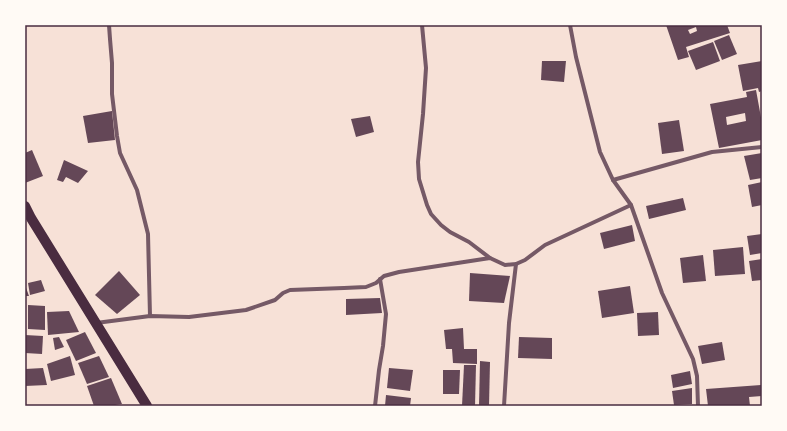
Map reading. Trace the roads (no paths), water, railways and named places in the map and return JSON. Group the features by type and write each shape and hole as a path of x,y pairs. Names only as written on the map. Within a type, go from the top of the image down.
{"main road":[{"path":"25,206 147,406"}],"street":[{"path":"109,25 112,63 112,94 120,153 136,190 148,234 150,316"},
{"path":"422,25 426,68 418,162 419,179 431,214 450,232 469,242 490,258 505,265 516,264 525,260 545,245 631,205"},
{"path":"570,25 576,57 600,152 613,180 631,205 662,293 693,359 697,376 698,406"},
{"path":"613,180 712,152 762,147"},
{"path":"96,323 150,316 189,317 246,310 275,300 283,293 290,290 366,287 376,283 384,276 399,272 490,258"},
{"path":"504,406 509,323 516,264"},
{"path":"375,406 386,314 380,279"}]}
